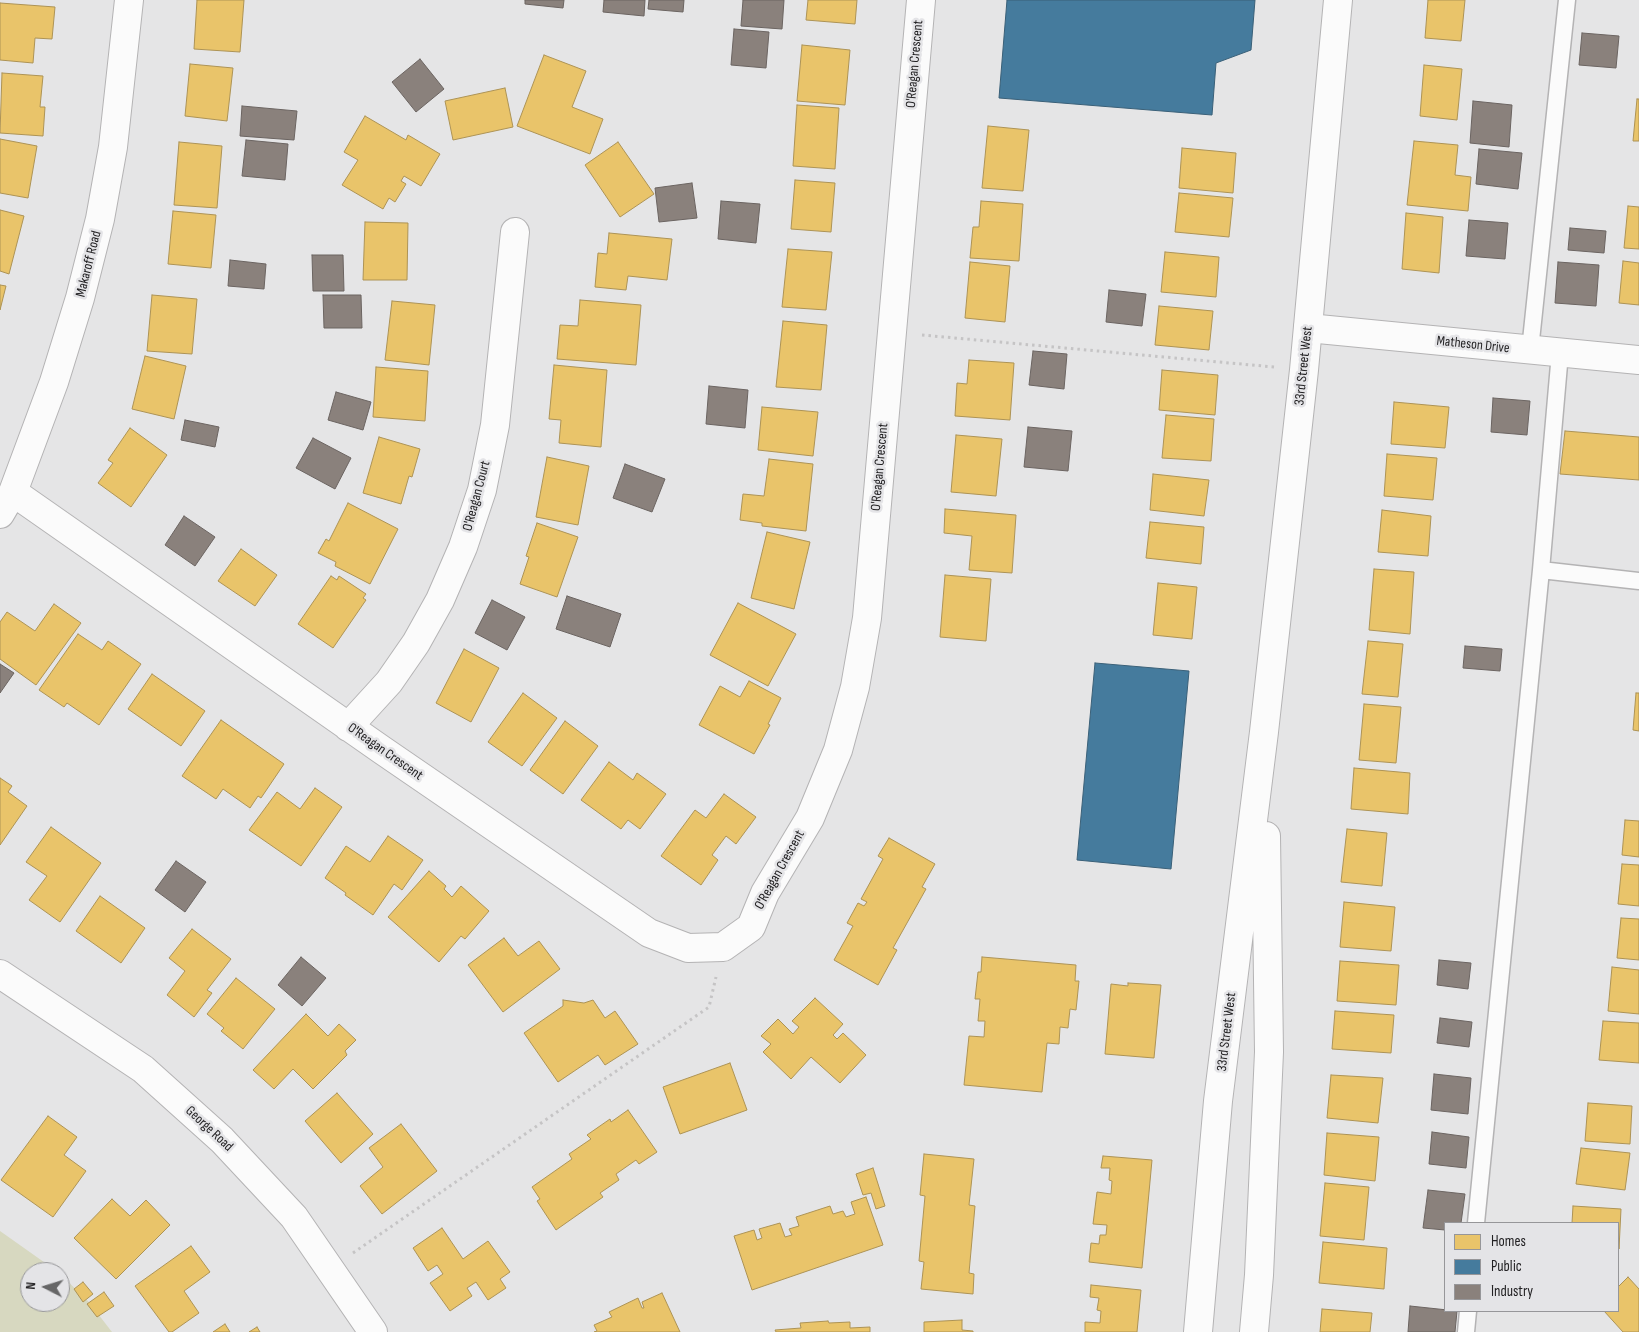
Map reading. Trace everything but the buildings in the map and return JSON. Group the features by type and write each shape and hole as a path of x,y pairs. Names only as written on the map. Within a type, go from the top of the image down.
{"street":[{"name":"Makaroff Road","path":"6,503 57,372 80,298 100,219 114,137 129,0"},
{"name":"O'Reagan Crescent","path":"6,503 348,726 649,933 688,948 723,948 751,927 765,893 810,818 838,750 855,687 867,618 921,0"},
{"name":"33rd Street West","path":"1198,1332 1218,1102 1264,732 1304,370 1338,0"},
{"name":"O'Reagan Court","path":"348,726 389,682 416,643 440,600 466,539 482,490 495,425 515,232"},
{"name":"Matheson Drive","path":"1308,328 1639,360"},
{"name":"33rd Street West","path":"1254,1332 1269,1052 1264,732"},
{"name":"George Road","path":"0,974 143,1069 222,1140 294,1217 373,1332"}],"lane":[{"path":"1530,350 1567,0"},
{"path":"1476,1222 1541,570 1560,353"},
{"path":"1541,570 1639,581"},
{"path":"1466,1332 1468,1312"}],"path":[{"path":"921,335 1304,370"},
{"path":"356,1250 709,1007 710,1002"}],"green space":[{"path":"0,1231 44,1262 20,1262 20,1312 70,1312 70,1284 88,1301 112,1332 0,1332"}]}
